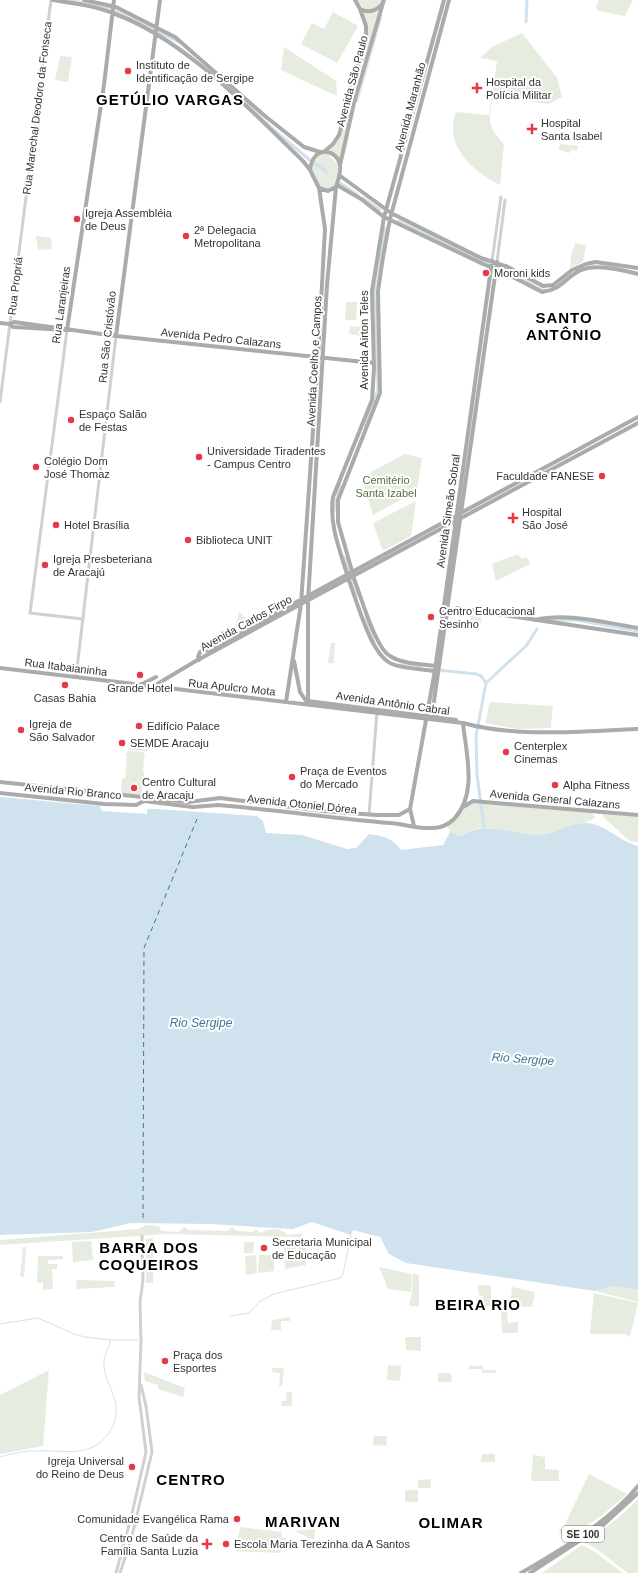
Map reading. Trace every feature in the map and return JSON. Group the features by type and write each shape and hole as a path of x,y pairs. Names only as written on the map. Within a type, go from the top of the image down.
{"main road":[{"path":"52,0 113,10 173,43 190,56 264,124 310,170 319,188 328,191 337,186"},
{"path":"84,0 156,27 182,41 265,116 304,147 322,151 334,156 340,165 337,186"},
{"name":"Rua Laranjeiras","path":"67,330 114,0"},
{"name":"Rua São Cristóvão","path":"116,336 160,0"},
{"name":"Avenida Maranhão","path":"390,219 397,180 444,0"},
{"name":"Avenida Maranhão","path":"386,209 397,180 449,0"},
{"name":"Avenida São Paulo","path":"322,151 336,142 339,135 366,36 365,21 360,9 354,1"},
{"path":"360,9 372,11 383,1"},
{"name":"Avenida São Paulo","path":"340,165 356,96 383,1"},
{"path":"310,170 312,161 322,151"},
{"path":"339,175 391,213 497,262 543,286 554,285 572,270 586,264 596,262 638,268"},
{"path":"337,186 361,199 384,217 542,292 556,289 578,272 588,269 613,269 638,274"},
{"name":"Avenida Coelho e Campos","path":"308,702 308,594 323,358 337,186"},
{"name":"Avenida Coelho e Campos","path":"286,702 302,598 318,358 326,229 319,188"},
{"name":"Avenida Airton Teles","path":"386,209 372,290 374,363 372,400 335,489 332,502 333,526 350,575 374,634 385,652 396,659 437,669"},
{"name":"Avenida Airton Teles","path":"350,575 340,533 337,505 341,490 380,393 378,291 390,219"},
{"name":"Avenida Simeão Sobral","path":"414,826 410,809 449,604 494,268 492,261"},
{"name":"Avenida Simeão Sobral","path":"438,717 433,710 447,584 494,268 497,262"},
{"name":"Avenida Pedro Calazans","path":"0,323 10,324 13,327 67,330 374,363"},
{"path":"350,575 457,514 638,417"},
{"path":"350,575 461,518 638,423"},
{"name":"Avenida Carlos Firpo","path":"199,660 198,655 204,651 308,594 350,575"},
{"name":"Avenida Carlos Firpo","path":"154,686 350,575"},
{"path":"447,584 449,604 457,608 534,620 570,618 638,628"},
{"path":"447,616 457,608"},
{"path":"540,620 638,635"},
{"path":"294,656 300,692 308,702"},
{"name":"Rua Itabaianinha","path":"0,668 140,685"},
{"path":"140,685 156,677"},
{"name":"Rua Apulcro Mota","path":"140,685 286,702 308,702"},
{"name":"Avenida Antônio Cabral","path":"308,702 463,723"},
{"name":"Avenida Antônio Cabral","path":"427,717 438,717 463,723"},
{"path":"461,809 467,794 469,778 463,723 532,732 638,729"},
{"name":"Avenida Rio Branco","path":"0,782 144,799"},
{"name":"Avenida Rio Branco","path":"0,794 104,804 136,805 144,799"},
{"name":"Avenida Otoniel Dórea","path":"144,799 196,802 220,798 323,811 369,815 399,815 410,809"},
{"name":"Avenida Otoniel Dórea","path":"144,799 193,807 223,805 438,828 447,825 461,809"},
{"name":"Avenida General Calazans","path":"461,809 472,801 638,815"},
{"name":"SE 100","path":"522,1573 602,1524 638,1486"},
{"name":"SE 100","path":"530,1573 602,1524 638,1493"}],"street":[{"name":"Rua Marechal Deodoro da Fonseca","path":"23,217 52,0"},
{"name":"Avenida Simeão Sobral","path":"492,261 501,197"},
{"name":"Avenida Simeão Sobral","path":"497,262 505,200"},
{"name":"Rua Propriá","path":"0,402 23,217"},
{"name":"Rua Laranjeiras","path":"67,330 30,613 83,619"},
{"name":"Rua São Cristóvão","path":"76,677 116,336"},
{"path":"369,815 377,711"},
{"path":"116,1573 131,1518 146,1452 139,1393 140,1302 143,1280 142,1236"},
{"path":"120,1573 131,1540 152,1452 140,1381"}],"green space":[{"path":"356,0 382,0 376,8 366,9"},
{"path":"599,0 633,0 625,16 598,11 596,6"},
{"path":"380,7 340,159 328,150 338,140 340,134 367,28 363,11"},
{"path":"333,12 358,26 337,63 301,44 312,23 324,29"},
{"path":"381,14 383,15 358,103 355,102"},
{"path":"522,33 557,78 562,97 549,104 493,96 490,111 490,122 494,132 504,144 500,185 471,165 463,156 457,146 453,124 456,112 489,115 497,61 480,58 492,47"},
{"path":"284,47 336,81 337,96 281,70"},
{"path":"60,56 72,57 68,82 55,80"},
{"path":"561,144 579,146 576,151 571,149 570,153 558,149"},
{"path":"320,153 328,154 339,165 335,187 327,190 320,187 312,170 312,164"},
{"path":"36,236 51,238 52,249 38,250"},
{"path":"575,243 586,245 583,262 570,268 572,249 574,249"},
{"path":"346,302 357,302 356,320 345,320"},
{"path":"350,326 370,328 368,337 349,334"},
{"name":"Cemitério Santa Izabel","path":"405,454 422,458 417,491 373,515 364,484 371,472"},
{"path":"416,501 411,536 383,551 373,523"},
{"path":"518,554 522,559 527,557 530,564 496,581 492,564"},
{"path":"239,612 252,623 234,632"},
{"path":"471,614 482,616 479,631 470,629"},
{"path":"331,643 335,643 334,663 328,663"},
{"path":"490,702 553,706 551,728 517,729 485,723"},
{"path":"129,744 146,745 148,751 128,750"},
{"path":"128,751 143,752 146,756 144,756 144,774 141,796 121,794 122,778 125,779 127,757 125,755"},
{"path":"470,802 591,812 595,818 567,829 545,835 529,835 490,828 481,828 461,836 450,832 447,825"},
{"path":"603,814 638,817 638,842 631,842 603,817"},
{"path":"146,1225 159,1226 161,1231 179,1232 184,1227 189,1230 228,1231 232,1227 236,1231 253,1232 256,1229 260,1233 275,1229 285,1232 288,1235 303,1233 301,1237 167,1234 0,1245 0,1240 139,1229"},
{"path":"153,1238 153,1283 146,1283 146,1239"},
{"path":"91,1241 93,1260 73,1262 72,1242"},
{"path":"244,1242 254,1242 253,1253 244,1253"},
{"path":"284,1242 296,1243 296,1251 298,1251 299,1243 306,1243 306,1265 285,1269"},
{"path":"23,1247 26,1247 24,1277 20,1276"},
{"path":"256,1255 257,1273 246,1275 245,1256"},
{"path":"259,1255 274,1255 274,1271 258,1273"},
{"path":"38,1256 63,1256 63,1259 48,1260 48,1264 57,1264 57,1269 52,1269 53,1289 43,1290 43,1282 37,1283"},
{"path":"379,1267 412,1274 411,1292 388,1289"},
{"path":"413,1273 419,1275 419,1306 409,1306 412,1292"},
{"path":"76,1280 114,1281 115,1287 77,1289"},
{"path":"478,1285 491,1286 491,1306 484,1307 483,1296 479,1295"},
{"path":"613,1286 638,1290 638,1302 595,1291"},
{"path":"512,1287 535,1292 532,1307 500,1306 502,1298 511,1299"},
{"path":"594,1293 638,1303 630,1337 625,1334 590,1334"},
{"path":"507,1311 508,1323 518,1322 518,1333 502,1333 501,1312"},
{"path":"290,1317 290,1321 281,1321 281,1330 271,1330 272,1320"},
{"path":"405,1337 421,1337 421,1351 406,1350"},
{"path":"388,1365 401,1366 400,1381 387,1380"},
{"path":"469,1366 483,1366 483,1370 496,1370 496,1373 482,1373 482,1369 469,1369"},
{"path":"272,1368 284,1368 282,1386 279,1386 280,1373 272,1372"},
{"path":"49,1370 43,1446 0,1454 0,1395"},
{"path":"144,1372 185,1388 183,1397 158,1389 158,1385 145,1381"},
{"path":"438,1373 451,1373 452,1382 438,1382"},
{"path":"287,1392 292,1392 292,1406 281,1406 282,1401 286,1401"},
{"path":"374,1436 387,1436 386,1446 373,1445"},
{"path":"482,1454 495,1454 495,1462 481,1462"},
{"path":"533,1455 545,1457 545,1469 559,1470 559,1481 531,1481"},
{"path":"589,1474 627,1494 600,1517 563,1540 559,1530 564,1526"},
{"path":"431,1479 431,1488 418,1488 418,1480"},
{"path":"405,1490 418,1490 418,1502 405,1502"},
{"path":"638,1499 638,1573 628,1573 594,1547 584,1543 612,1522"},
{"path":"240,1527 282,1532 281,1538 286,1538 280,1553 236,1551"},
{"path":"315,1529 314,1540 294,1531"},
{"path":"582,1545 592,1550 623,1573 542,1573"}],"water":[{"name":"Rio Sergipe","path":"0,797 100,806 102,811 147,814 147,809 157,809 257,816 263,821 266,833 302,835 347,849 356,848 369,834 391,840 401,850 443,845 450,832 461,836 471,831 490,828 538,835 585,823 606,829 625,841 638,846 638,1290 613,1286 595,1291 406,1263 389,1254 380,1237 353,1230 351,1235 312,1222 293,1229 210,1224 131,1223 92,1232 0,1235"}],"waterway":[{"path":"69,0 111,9 179,42"},
{"path":"526,22 527,0"},
{"path":"232,90 274,130 311,161"},
{"path":"314,163 327,172"},
{"path":"340,183 358,195"},
{"path":"363,198 380,210"},
{"path":"399,221 490,265"},
{"path":"364,425 378,389 375,285 385,228"},
{"path":"501,267 542,290 547,290"},
{"path":"558,285 570,274"},
{"path":"334,511 340,485"},
{"path":"344,557 358,595"},
{"path":"366,618 374,643"},
{"path":"550,620 576,620 638,631"},
{"path":"484,827 477,775 476,736 486,683 526,646 537,629"},
{"path":"400,665 421,668"},
{"path":"438,670 476,674 481,676 486,683"},
{"path":"231,1316 249,1313 259,1302 274,1294 340,1278 343,1274 351,1235"},
{"path":"0,1324 38,1318 74,1334 85,1337 111,1340 138,1340"},
{"path":"0,1457 29,1451 64,1452 84,1450 93,1447 109,1433 115,1421 116,1414 115,1401 104,1366 104,1360 111,1340"}],"ferry route":[{"path":"143,1218 144,948 197,819"}],"place":[{"name":"Instituto de Identificação de Sergipe","path":"128,71"},
{"name":"Hospital da Polícia Militar","path":"477,88"},
{"name":"Hospital Santa Isabel","path":"532,129"},
{"name":"Igreja Assembléia de Deus","path":"77,219"},
{"name":"2ª Delegacia Metropolitana","path":"186,236"},
{"name":"Moroni kids","path":"486,273"},
{"name":"Espaço Salão de Festas","path":"71,420"},
{"name":"Universidade Tiradentes - Campus Centro","path":"199,457"},
{"name":"Colégio Dom José Thomaz","path":"36,467"},
{"name":"Faculdade FANESE","path":"602,476"},
{"name":"Hospital São José","path":"513,518"},
{"name":"Hotel Brasília","path":"56,525"},
{"name":"Biblioteca UNIT","path":"188,540"},
{"name":"Igreja Presbeteriana de Aracajú","path":"45,565"},
{"name":"Centro Educacional Sesinho","path":"431,617"},
{"name":"Grande Hotel","path":"140,675"},
{"name":"Casas Bahia","path":"65,685"},
{"name":"Edifício Palace","path":"139,726"},
{"name":"Igreja de São Salvador","path":"21,730"},
{"name":"SEMDE Aracaju","path":"122,743"},
{"name":"Centerplex Cinemas","path":"506,752"},
{"name":"Praça de Eventos do Mercado","path":"292,777"},
{"name":"Alpha Fitness","path":"555,785"},
{"name":"Centro Cultural de Aracaju","path":"134,788"},
{"name":"Secretaria Municipal de Educação","path":"264,1248"},
{"name":"Praça dos Esportes","path":"165,1361"},
{"name":"Igreja Universal do Reino de Deus","path":"132,1467"},
{"name":"Comunidade Evangélica Rama","path":"237,1519"},
{"name":"Centro de Saúde da Família Santa Luzia","path":"207,1544"},
{"name":"Escola Maria Terezinha da A Santos","path":"226,1544"}],"district":[{"name":"GETÚLIO VARGAS","path":"170,100"},
{"name":"SANTO ANTÔNIO","path":"564,326"},
{"name":"BARRA DOS COQUEIROS","path":"149,1256"},
{"name":"BEIRA RIO","path":"478,1305"},
{"name":"CENTRO","path":"191,1480"},
{"name":"MARIVAN","path":"303,1522"},
{"name":"OLIMAR","path":"451,1523"}]}
